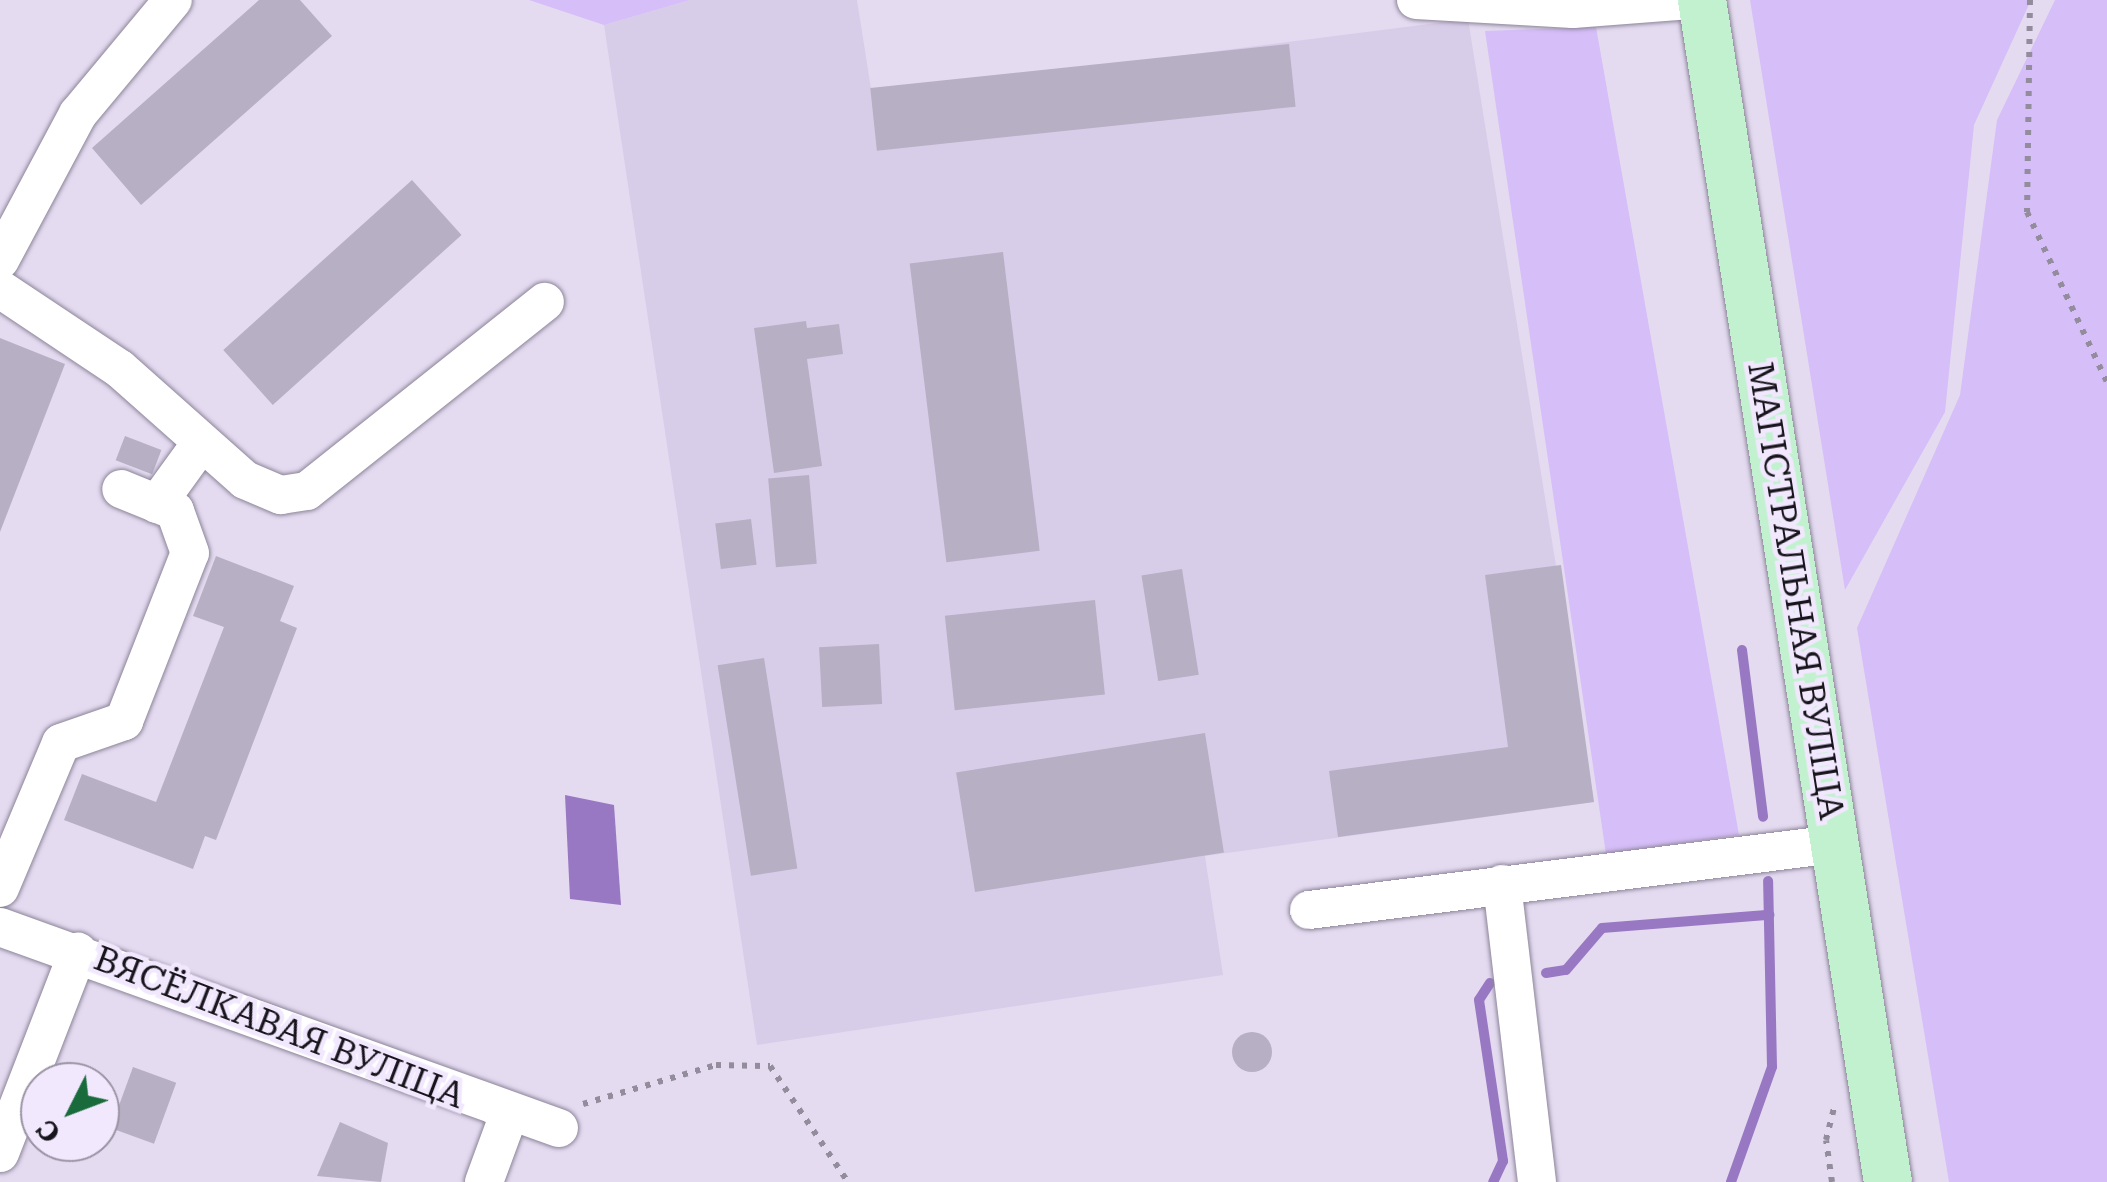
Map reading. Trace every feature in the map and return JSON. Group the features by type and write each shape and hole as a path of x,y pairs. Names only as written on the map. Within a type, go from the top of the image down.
{"main road":[{"name":"МАГІСТРАЛЬНАЯ ВУЛІЦА","path":"1702,0 1888,1182"}],"street":[{"path":"0,260 78,114 173,0"},
{"path":"1416,0 1574,9 1694,0"},
{"path":"0,288 120,370 198,446 280,495 307,491 546,302"},
{"path":"156,504 198,446"},
{"path":"0,888 62,743 124,721 190,553 175,512 121,489"},
{"path":"1310,910 1834,844"},
{"path":"1502,884 1538,1182"},
{"name":"ВЯСЁЛКАВАЯ ВУЛІЦА","path":"0,927 78,952 532,1121"},
{"path":"0,1154 78,952"},
{"path":"484,1182 532,1121"}],"path":[{"path":"2030,0 2027,212 2107,382"},
{"path":"532,1121 716,1065 770,1066 848,1182"}],"shaded area":[{"path":"529,0 690,0 604,25"},
{"path":"690,0 857,0 872,95 1468,19 1594,802 1205,856 1223,975 757,1045 604,25"},
{"path":"1750,0 2031,0 1974,125 1945,412 1845,590"},
{"path":"2055,0 2107,0 2107,1182 1949,1182 1857,628 1960,395 1997,120"},
{"path":"1596,27 1739,835 1606,854 1485,31"},
{"path":"565,795 614,805 621,905 570,899"}],"building":[{"path":"259,0 300,0 332,36 141,205 92,148"},
{"path":"1289,44 1296,107 877,151 870,88"},
{"path":"412,180 462,235 273,405 223,350"},
{"path":"1003,252 1040,551 946,562 910,263"},
{"path":"806,321 807,328 839,324 843,354 807,359 822,466 774,473 754,328"},
{"path":"0,338 65,364 0,532"},
{"path":"125,436 161,450 152,474 116,460"},
{"path":"809,475 817,564 776,567 768,479"},
{"path":"751,519 757,565 721,569 715,523"},
{"path":"216,556 294,586 280,621 297,628 216,840 205,836 193,869 64,820 82,774 156,802 224,627 193,616"},
{"path":"1561,565 1594,802 1338,837 1329,771 1508,747 1485,575"},
{"path":"1182,569 1199,675 1158,681 1142,575"},
{"path":"1095,600 1105,694 955,710 945,616"},
{"path":"879,644 882,704 822,707 819,647"},
{"path":"764,658 797,868 751,876 718,665"},
{"path":"1205,733 1224,853 975,892 956,772"},
{"path":"1252,1032 1266,1038 1272,1052 1266,1066 1252,1072 1238,1066 1232,1052 1238,1038"},
{"path":"133,1067 176,1083 154,1144 120,1131 120,1103"},
{"path":"340,1122 388,1143 381,1182 317,1176"}],"waterway":[{"path":"1742,650 1763,817"},
{"path":"1731,1182 1772,1067 1768,881"},
{"path":"1546,973 1566,970 1602,928 1769,915"},
{"path":"1490,983 1479,1000 1503,1161 1493,1182"}]}
